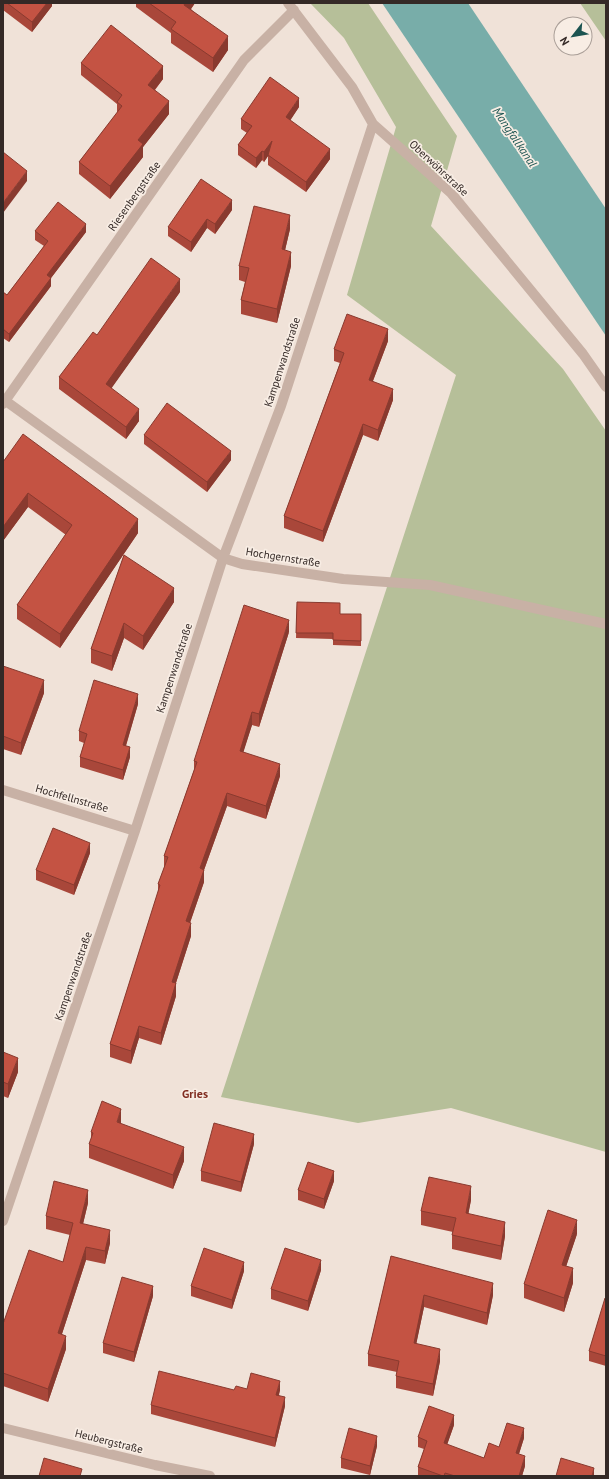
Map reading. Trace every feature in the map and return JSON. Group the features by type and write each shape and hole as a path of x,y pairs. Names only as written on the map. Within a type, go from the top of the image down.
{"street":[{"name":"Oberwöhrstraße","path":"291,6 352,87 373,124 451,193 582,354 606,387"},
{"name":"Riesenbergstraße","path":"4,401 244,60 291,6"},
{"name":"Kampenwandstraße","path":"3,1221 135,831 223,558 281,406 373,124"},
{"name":"Hochgernstraße","path":"4,401 223,558 242,564 343,579 430,586 606,624"},
{"name":"Hochfellnstraße","path":"3,790 135,831"},
{"name":"Heubergstraße","path":"3,1428 155,1465 210,1476"}],"green space":[{"path":"310,3 368,3 457,136 431,226 563,369 606,431 606,1152 451,1108 358,1123 221,1097 456,375 347,295 396,127 344,38"},
{"path":"580,3 606,3 606,41 593,22 593,16 589,16"}],"water":[{"name":"Mangfallkanal","path":"382,3 468,3 606,209 606,336"}],"building":[{"path":"7,3 47,3 32,22"},
{"path":"149,3 185,3 184,5 228,36 213,58 171,29 176,22"},
{"path":"111,25 163,66 148,85 169,101 138,140 143,144 110,186 79,162 122,106 117,102 122,95 81,63"},
{"path":"270,77 299,98 286,117 330,149 306,182 268,155 272,141 264,152 262,151 256,158 238,145 252,126 241,119"},
{"path":"3,152 27,171 3,203"},
{"path":"201,179 232,200 215,224 207,219 191,242 168,227"},
{"path":"58,202 86,224 47,275 51,278 9,334 3,329 3,292 7,295 48,241 35,231"},
{"path":"254,206 290,215 282,249 291,252 277,309 241,300 249,268 239,266"},
{"path":"151,258 180,279 106,384 139,409 126,427 59,377 93,332 97,335"},
{"path":"347,314 388,329 369,380 393,389 378,430 363,424 323,531 284,516 344,353 334,349"},
{"path":"167,403 231,451 207,482 144,435"},
{"path":"23,434 138,519 60,634 17,605 72,525 28,493 3,527 3,462"},
{"path":"124,555 174,588 143,636 124,623 112,656 91,649"},
{"path":"297,602 340,603 340,614 361,614 361,641 333,640 333,633 296,633"},
{"path":"244,605 289,620 259,714 252,712 240,751 280,764 266,806 227,793 200,868 204,870 186,921 191,923 172,982 176,983 161,1033 139,1026 131,1051 110,1044 160,885 158,884 168,857 164,856 197,762 194,761"},
{"path":"3,666 44,680 21,743 3,736"},
{"path":"94,680 138,694 123,745 130,747 123,770 80,757 87,734 79,731"},
{"path":"53,828 90,843 74,885 36,870"},
{"path":"3,1052 18,1058 8,1084 3,1082"},
{"path":"102,1101 121,1109 117,1122 184,1147 173,1175 89,1144 93,1133 91,1132"},
{"path":"214,1123 254,1134 241,1182 201,1171"},
{"path":"308,1162 334,1171 324,1199 298,1190"},
{"path":"429,1177 471,1186 466,1213 505,1222 501,1246 452,1235 456,1218 421,1211"},
{"path":"54,1181 88,1190 80,1223 110,1230 105,1251 86,1247 58,1333 66,1336 48,1389 3,1373 3,1324 29,1250 63,1262 73,1223 46,1216"},
{"path":"548,1210 577,1220 562,1265 573,1268 564,1298 524,1284"},
{"path":"204,1248 244,1262 232,1300 191,1286"},
{"path":"285,1248 321,1260 308,1301 271,1289"},
{"path":"391,1256 493,1283 487,1313 424,1295 414,1343 440,1349 433,1384 396,1376 399,1361 368,1354"},
{"path":"122,1277 153,1286 134,1352 103,1343"},
{"path":"606,1298 606,1356 589,1351"},
{"path":"159,1371 234,1390 236,1386 247,1389 251,1373 280,1381 276,1395 285,1397 275,1438 151,1405"},
{"path":"429,1406 454,1415 444,1443 484,1458 489,1443 499,1447 507,1423 524,1428 516,1453 525,1456 519,1476 455,1476 445,1473 443,1476 418,1467 427,1441 418,1437"},
{"path":"349,1428 377,1436 370,1466 341,1458"},
{"path":"44,1458 82,1469 80,1476 39,1476"},
{"path":"561,1458 594,1468 592,1476 556,1476"}],"district":[{"name":"Gries","path":"195,1093"}]}
